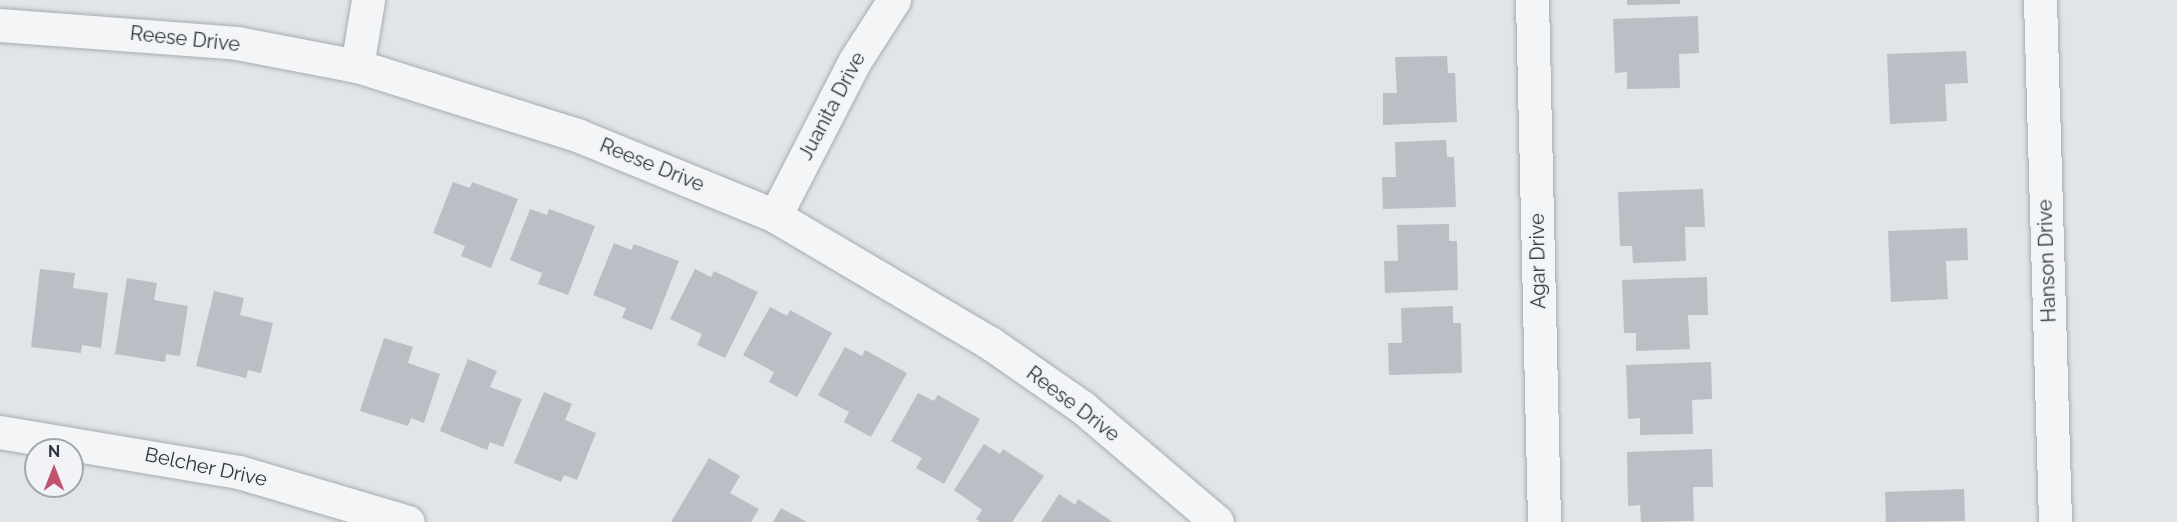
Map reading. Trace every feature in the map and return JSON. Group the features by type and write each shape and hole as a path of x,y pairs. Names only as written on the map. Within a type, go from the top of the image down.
{"street":[{"path":"357,66 369,0"},
{"name":"Juanita Drive","path":"775,216 854,62 894,0"},
{"name":"Agar Drive","path":"1532,0 1544,522"},
{"name":"Hanson Drive","path":"2040,0 2055,522"},
{"name":"Reese Drive","path":"0,25 237,43 357,66 577,135 775,216 990,343 1082,406 1217,522"},
{"name":"Belcher Drive","path":"0,432 239,472 408,522"}],"building":[{"path":"1627,0 1680,0 1680,4 1627,5"},
{"path":"1698,16 1699,53 1679,54 1680,88 1627,89 1627,72 1615,73 1613,19"},
{"path":"1966,51 1968,83 1945,84 1947,121 1890,124 1887,54"},
{"path":"1447,56 1448,73 1455,73 1457,122 1383,125 1383,93 1397,93 1395,57"},
{"path":"1446,140 1447,157 1454,157 1456,207 1383,209 1382,177 1396,177 1395,142"},
{"path":"453,182 470,188 472,182 518,199 491,268 461,256 465,246 433,233"},
{"path":"1703,189 1705,227 1685,227 1686,261 1633,263 1632,246 1620,246 1618,192"},
{"path":"530,209 547,215 549,209 595,226 568,295 538,284 542,273 510,260"},
{"path":"1449,224 1449,241 1457,241 1458,290 1385,293 1384,261 1398,261 1397,225"},
{"path":"1967,228 1968,260 1946,261 1948,299 1891,302 1888,231"},
{"path":"614,243 631,250 634,244 679,261 652,330 622,318 626,308 593,295"},
{"path":"40,269 75,273 73,288 108,293 101,348 82,345 81,353 31,347"},
{"path":"695,269 711,277 714,271 758,292 725,358 697,345 702,334 670,319"},
{"path":"1707,277 1708,315 1688,315 1690,349 1636,351 1636,333 1624,333 1622,280"},
{"path":"127,278 157,283 154,300 188,306 180,356 166,354 165,362 115,354"},
{"path":"214,291 244,298 240,315 273,323 261,373 248,370 246,378 196,366"},
{"path":"1453,306 1453,323 1461,323 1462,373 1389,375 1388,343 1402,343 1401,308"},
{"path":"770,307 787,316 790,310 832,333 797,397 769,382 774,372 743,355"},
{"path":"384,338 413,347 408,363 440,374 424,423 411,418 408,426 360,411"},
{"path":"845,347 862,356 865,350 907,373 871,437 844,422 849,412 818,395"},
{"path":"468,359 497,371 490,387 522,399 503,447 490,442 487,450 440,431"},
{"path":"1711,362 1712,399 1692,400 1693,434 1640,435 1640,418 1628,419 1626,365"},
{"path":"544,392 572,404 565,420 596,433 577,480 564,475 561,482 514,463"},
{"path":"918,393 934,401 938,395 980,419 944,484 916,468 922,458 891,441"},
{"path":"984,444 1000,454 1003,449 1044,476 1012,522 980,522 976,519 982,510 954,490"},
{"path":"1712,449 1713,487 1693,487 1694,521 1641,522 1640,505 1628,506 1627,452"},
{"path":"709,458 740,476 730,493 759,509 751,522 671,522"},
{"path":"1964,489 1965,521 1886,522 1885,492"},
{"path":"1059,494 1075,505 1078,499 1113,522 1041,522"},
{"path":"781,508 807,522 773,522"}]}
